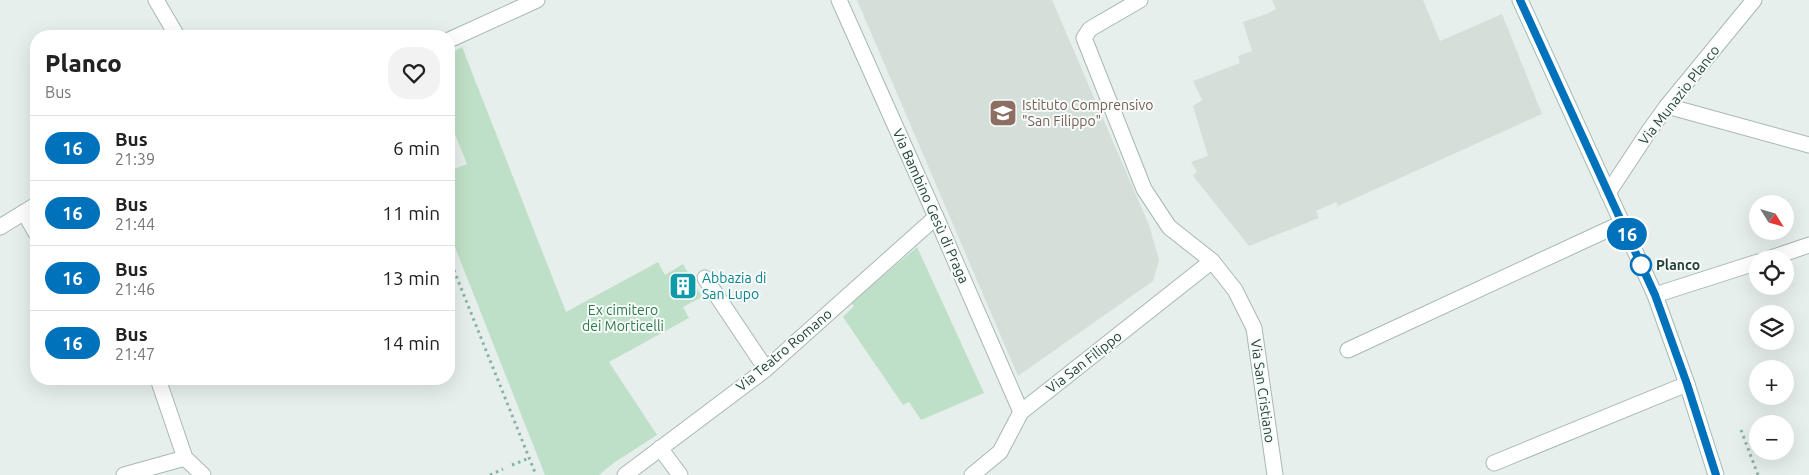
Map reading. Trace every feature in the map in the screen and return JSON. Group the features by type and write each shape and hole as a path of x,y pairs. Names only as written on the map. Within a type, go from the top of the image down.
{"street":[{"path":"156,0 174,30"},
{"path":"455,37 538,0"},
{"name":"Via Bambino Gesù di Praga","path":"839,0 1021,412"},
{"name":"Via San Cristiano","path":"1140,0 1090,30 1084,38 1144,190 1169,227 1212,261 1235,290 1254,328 1275,475"},
{"path":"1520,0 1655,295 1687,384 1716,475"},
{"name":"Via Munazio Planco","path":"1608,193 1648,131 1754,0"},
{"path":"1667,106 1809,145"},
{"path":"0,227 30,209"},
{"name":"Via Teatro Romano","path":"625,475 766,369 936,217"},
{"path":"1348,350 1622,224"},
{"path":"1794,250 1809,245"},
{"name":"Via San Filippo","path":"972,475 1000,452 1021,412 1212,261"},
{"path":"1655,295 1749,265"},
{"path":"705,278 766,369"},
{"path":"1494,463 1687,384"},
{"path":"160,385 185,458 203,475"},
{"path":"660,448 680,475"},
{"path":"124,475 185,458"}],"path":[{"path":"455,273 536,475"},
{"path":"1741,430 1758,475"},
{"path":"512,465 529,458"},
{"path":"490,475 504,469"}],"shaded area":[{"name":"Istituto Comprensivo \"San Filippo\"","path":"857,0 1052,0 1149,225 1159,260 1153,281 1018,376"},
{"path":"1272,0 1423,0 1440,41 1502,14 1542,114 1338,206 1336,202 1316,211 1319,218 1249,246 1193,176 1197,171 1191,162 1208,156 1193,106 1202,100 1193,81 1240,63 1238,56 1252,51 1243,22 1276,9"}],"green space":[{"name":"Ex cimitero dei Morticelli","path":"462,47 566,312 658,262 665,275 683,264 702,297 683,307 689,318 609,362 657,435 615,462 599,475 545,475 455,247 455,169 467,164 455,134 455,51"},
{"path":"917,247 984,393 921,420 909,402 903,405 843,317 854,306 851,303"}],"bus line":[{"name":"16","path":"1520,0 1655,295 1687,384 1716,475"}],"place":[{"name":"Istituto Comprensivo \"San Filippo\"","path":"1003,113"},
{"name":"Planco","path":"1641,265"},
{"name":"Abbazia di San Lupo","path":"683,286"}]}
